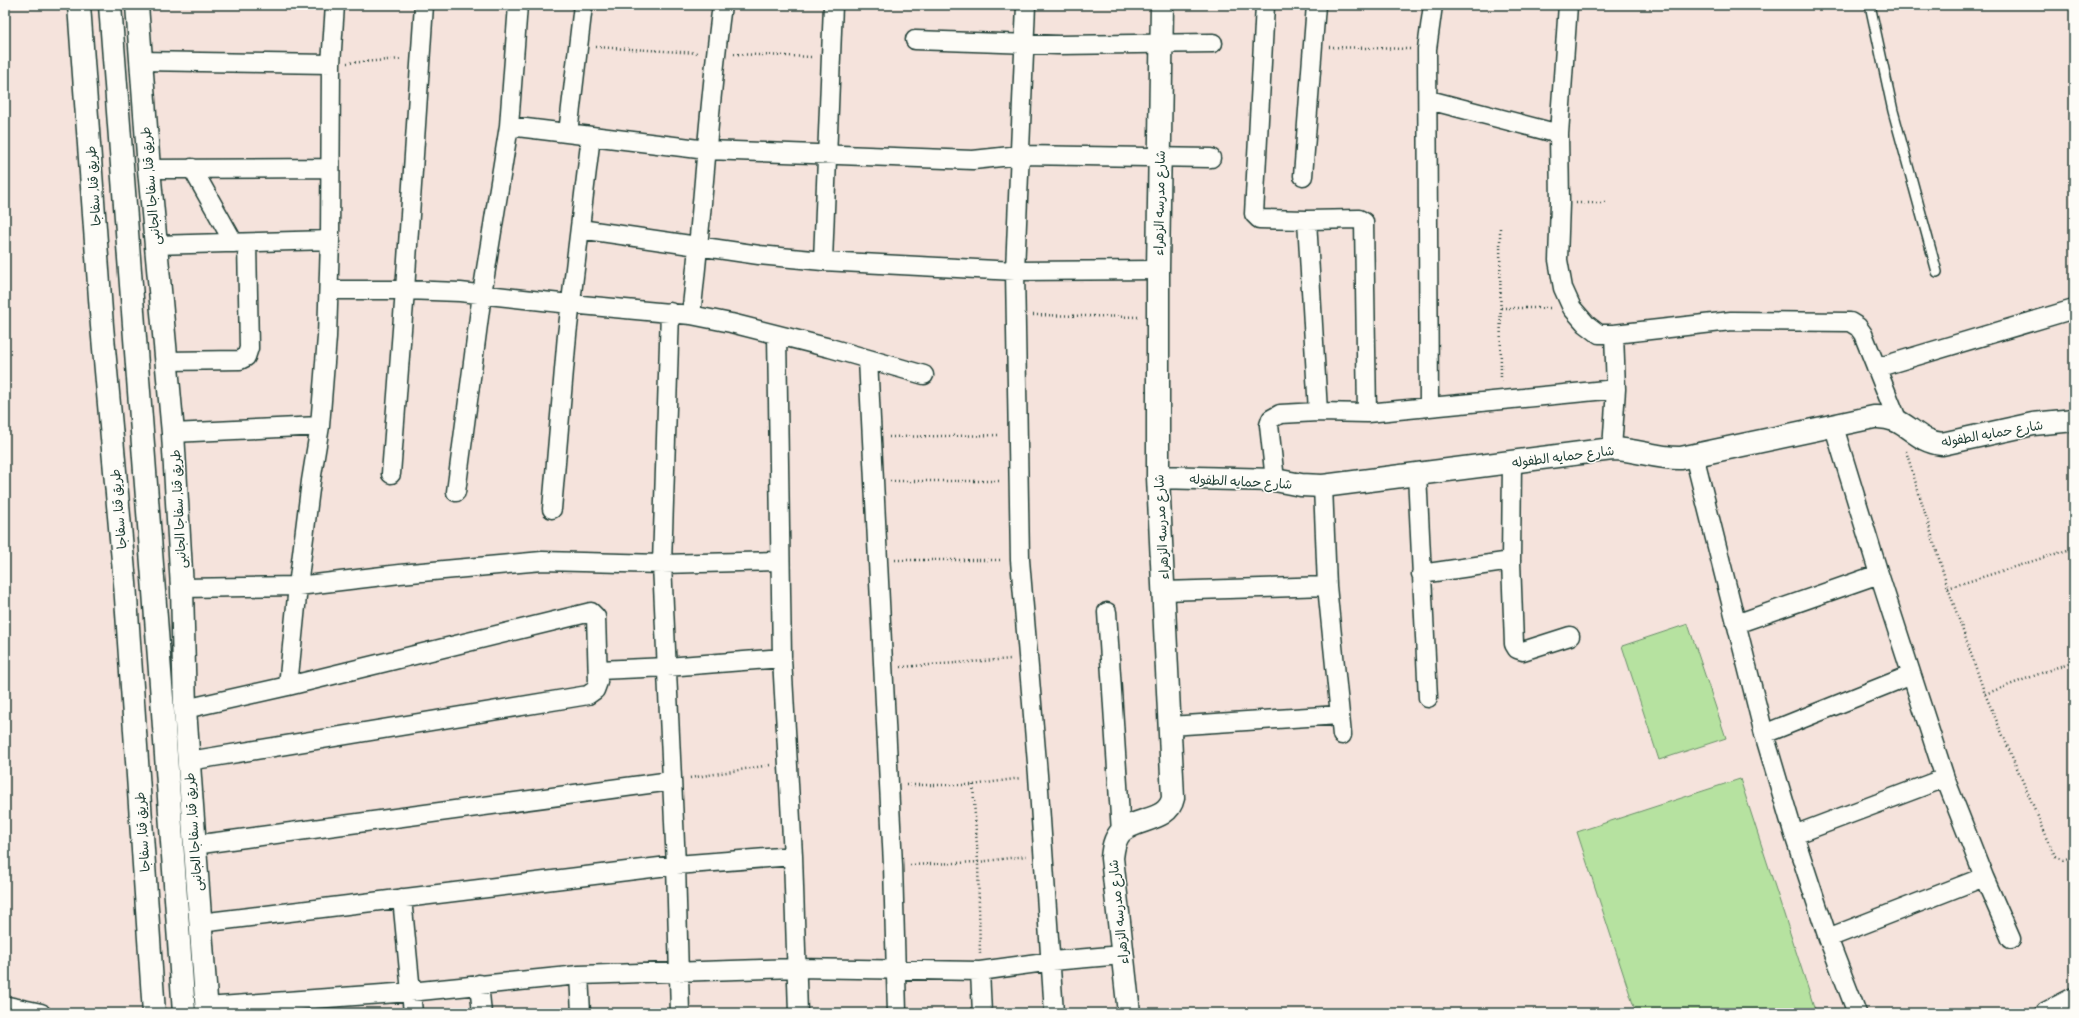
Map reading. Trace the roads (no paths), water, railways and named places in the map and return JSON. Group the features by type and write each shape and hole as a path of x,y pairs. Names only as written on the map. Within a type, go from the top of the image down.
{"main road":[{"name":"طريق قنا, سفاجا","path":"79,5 102,326 125,582 154,1013"},
{"path":"83,50 92,39 97,27 97,5"},
{"path":"110,5 163,706 184,1013"},
{"name":"طريق قنا, سفاجا الجانبى","path":"137,5 155,245 173,432 182,588 186,709 206,1010"},
{"name":"شارع مدرسه الزهراء","path":"1129,1013 1112,858 1114,844 1121,832 1134,824 1161,814 1172,805 1174,798 1158,477 1158,270 1162,5"},
{"name":"شارع حمايه الطفوله","path":"1158,477 1275,480 1301,485 1323,486 1612,449 1627,449 1668,458 1694,455 1834,427 1874,417 1885,416 1897,419 1931,443 1942,444 2033,424 2074,421"},
{"path":"2047,1013 2074,999"}],"street":[{"path":"288,686 298,586 311,481 320,426 330,290 331,64 335,5"},
{"path":"391,474 422,57 424,5"},
{"path":"456,492 482,294 509,126 518,5"},
{"path":"568,133 583,5"},
{"path":"691,315 699,245 715,53 722,5"},
{"path":"823,261 833,5"},
{"path":"1026,5 1015,271 1020,560 1044,853 1054,1013"},
{"path":"1265,5 1254,214 1259,219 1359,219 1364,222 1367,412"},
{"path":"1303,176 1316,5"},
{"path":"1429,406 1429,100 1427,49 1433,5"},
{"path":"1568,5 1559,134 1560,203 1558,260 1563,288 1572,308 1586,324 1599,334 1614,334 1731,321 1850,322 1858,327 1863,334 1897,419"},
{"path":"915,40 1025,44 1213,43"},
{"path":"141,61 331,64"},
{"path":"1429,100 1559,134"},
{"path":"509,126 707,150 973,160 1020,155 1211,158"},
{"path":"552,509 570,304 591,136"},
{"path":"166,361 240,360 246,357 249,348 240,243 192,168"},
{"path":"149,169 330,168"},
{"path":"1307,220 1318,412"},
{"path":"580,229 699,245 759,255 823,261 1015,271 1158,270"},
{"path":"155,245 330,240"},
{"path":"330,290 405,290 482,294 691,315 777,335 868,359 924,376"},
{"path":"1876,368 2074,309"},
{"path":"670,312 662,564 676,865 680,1013"},
{"path":"1612,449 1616,389 1614,334"},
{"path":"777,335 782,658 793,856 798,1013"},
{"path":"868,359 893,865 897,1013"},
{"path":"1275,480 1269,425 1271,419 1280,414 1367,412 1501,401 1616,389"},
{"path":"173,432 320,426"},
{"path":"1834,427 1878,574 1946,778 1984,877 2011,939"},
{"path":"1694,455 1764,734 1794,835 1828,938 1858,1013"},
{"path":"1512,462 1511,561 1514,644 1517,649 1523,651 1570,636"},
{"path":"1417,474 1428,698"},
{"path":"1323,486 1327,586 1342,735"},
{"path":"182,588 298,586 400,574 542,561 662,564 780,561"},
{"path":"1421,574 1511,561"},
{"path":"1736,624 1878,574"},
{"path":"1164,592 1327,586"},
{"path":"186,709 288,686 591,612 596,617 600,670 595,690 588,695 189,761"},
{"path":"1107,612 1121,832"},
{"path":"600,670 667,667 782,658"},
{"path":"1764,734 1911,675"},
{"path":"1170,726 1339,714"},
{"path":"1794,835 1946,778"},
{"path":"194,845 672,781"},
{"path":"200,923 676,865 793,856"},
{"path":"1828,938 1984,877"},
{"path":"402,898 413,1013"},
{"path":"206,1010 303,1006 479,984 579,976 796,968 980,971 1122,955"},
{"path":"980,971 982,1013"},
{"path":"579,976 581,1013"},
{"path":"479,984 482,1013"},
{"path":"5,1007 8,1006 41,1013"}],"lane":[{"path":"1870,5 1893,111 1937,272"}]}
